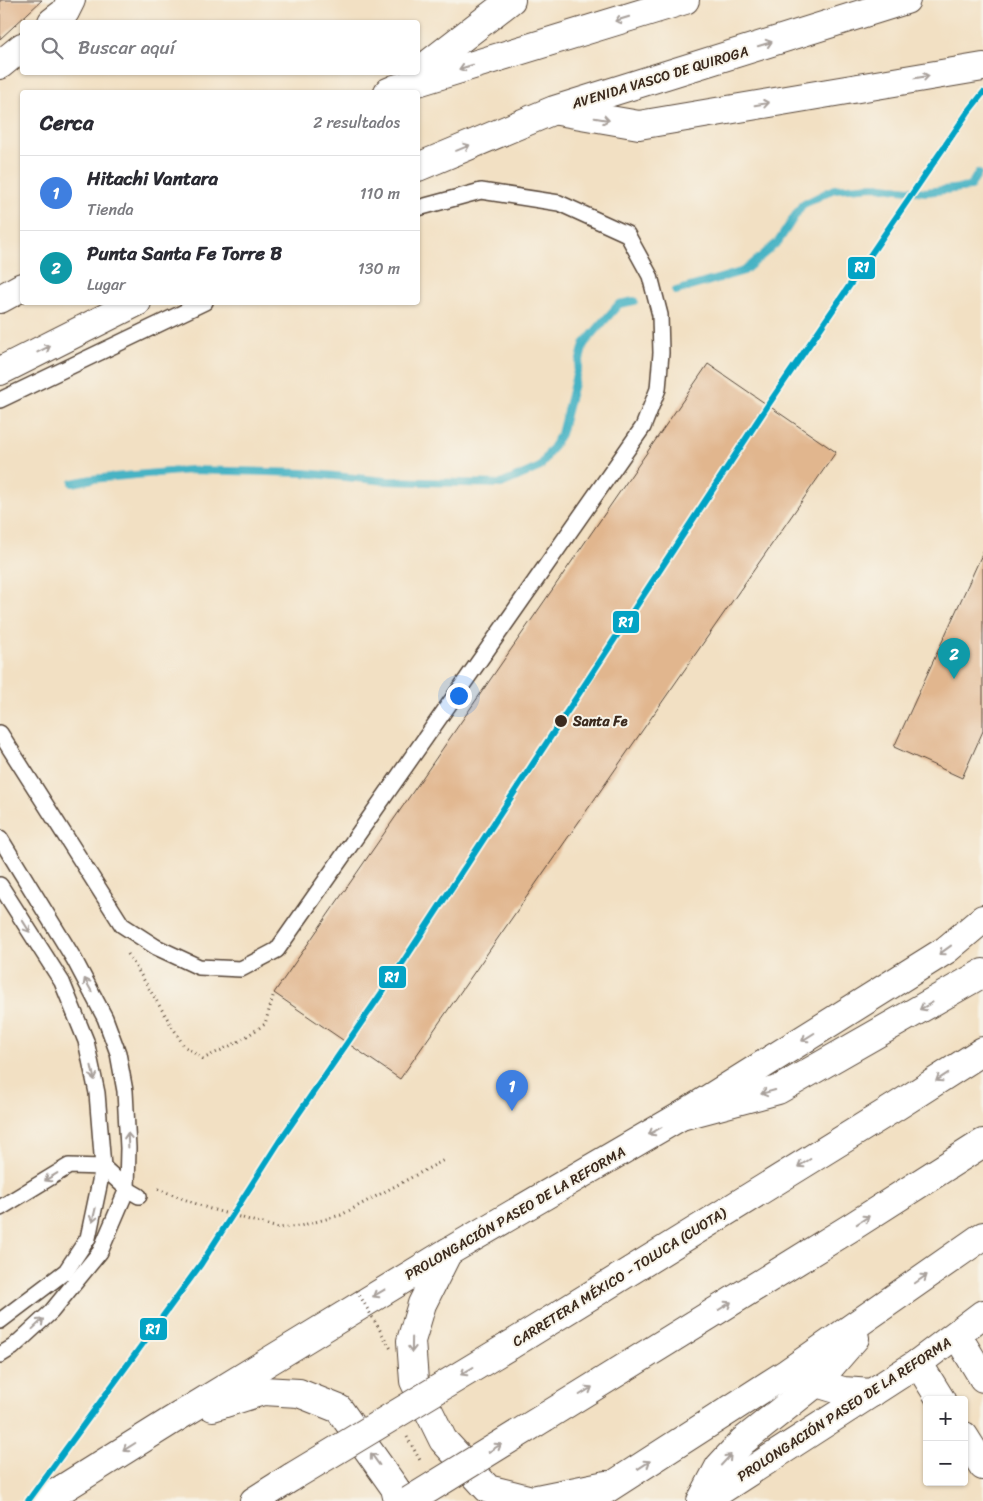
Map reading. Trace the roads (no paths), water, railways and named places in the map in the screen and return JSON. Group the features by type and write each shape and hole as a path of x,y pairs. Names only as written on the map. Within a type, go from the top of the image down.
{"main road":[{"path":"55,20 65,12 71,0"},
{"path":"420,70 511,0"},
{"path":"394,90 685,0"},
{"name":"AVENIDA VASCO DE QUIROGA","path":"420,166 554,110 906,0"},
{"path":"0,65 20,49"},
{"path":"554,110 639,125 983,67"},
{"path":"392,90 413,75"},
{"path":"0,299 20,288"},
{"path":"0,371 131,305"},
{"name":"PROLONGACIÓN PASEO DE LA REFORMA","path":"43,1501 448,1252 681,1116 946,950 983,919"},
{"path":"681,1116 778,1090 983,973"},
{"name":"CARRETERA MÉXICO - TOLUCA (CUOTA)","path":"254,1501 508,1346 983,1051"},
{"path":"409,1501 850,1228 983,1142"},
{"path":"588,1501 787,1373 983,1236"},
{"path":"448,1252 422,1304 411,1341 414,1382 443,1440 488,1489 532,1500 617,1483"},
{"path":"702,1501 719,1467 743,1441 816,1383 881,1308"},
{"name":"PROLONGACIÓN PASEO DE LA REFORMA","path":"702,1501 918,1363 983,1314"},
{"path":"957,1335 983,1378"},
{"path":"918,1363 939,1396"},
{"path":"787,1373 843,1390 872,1393"},
{"path":"171,1421 264,1391 299,1393 339,1409 395,1488 398,1501"},
{"path":"967,1441 983,1466"}],"lane":[{"path":"0,732 122,925 156,947 199,968 241,969 277,950 643,427 658,389 661,352 660,315 650,276 626,234 559,203 481,191 420,207"},
{"path":"0,400 199,305"},
{"path":"0,838 74,959 105,1018 118,1053 125,1091 128,1148 133,1192 100,1252 51,1312 14,1347 0,1355"},
{"path":"0,885 62,982 86,1041 97,1093 103,1167 88,1238 66,1271 0,1321"},
{"path":"0,1208 69,1166 103,1167 133,1192"}],"waterway":[{"path":"676,291 744,271 778,242 802,205 834,189 874,186 926,192 970,187 978,173"},
{"path":"73,483 92,479 190,470 304,473 386,481 501,484 540,467 561,434 584,344 619,304 634,301"}],"place":[{"name":"Punta Santa Fe Torre B","path":"954,679"},
{"name":"Santa Fe","path":"561,721"},
{"name":"Hitachi Vantara","path":"512,1111"}]}
